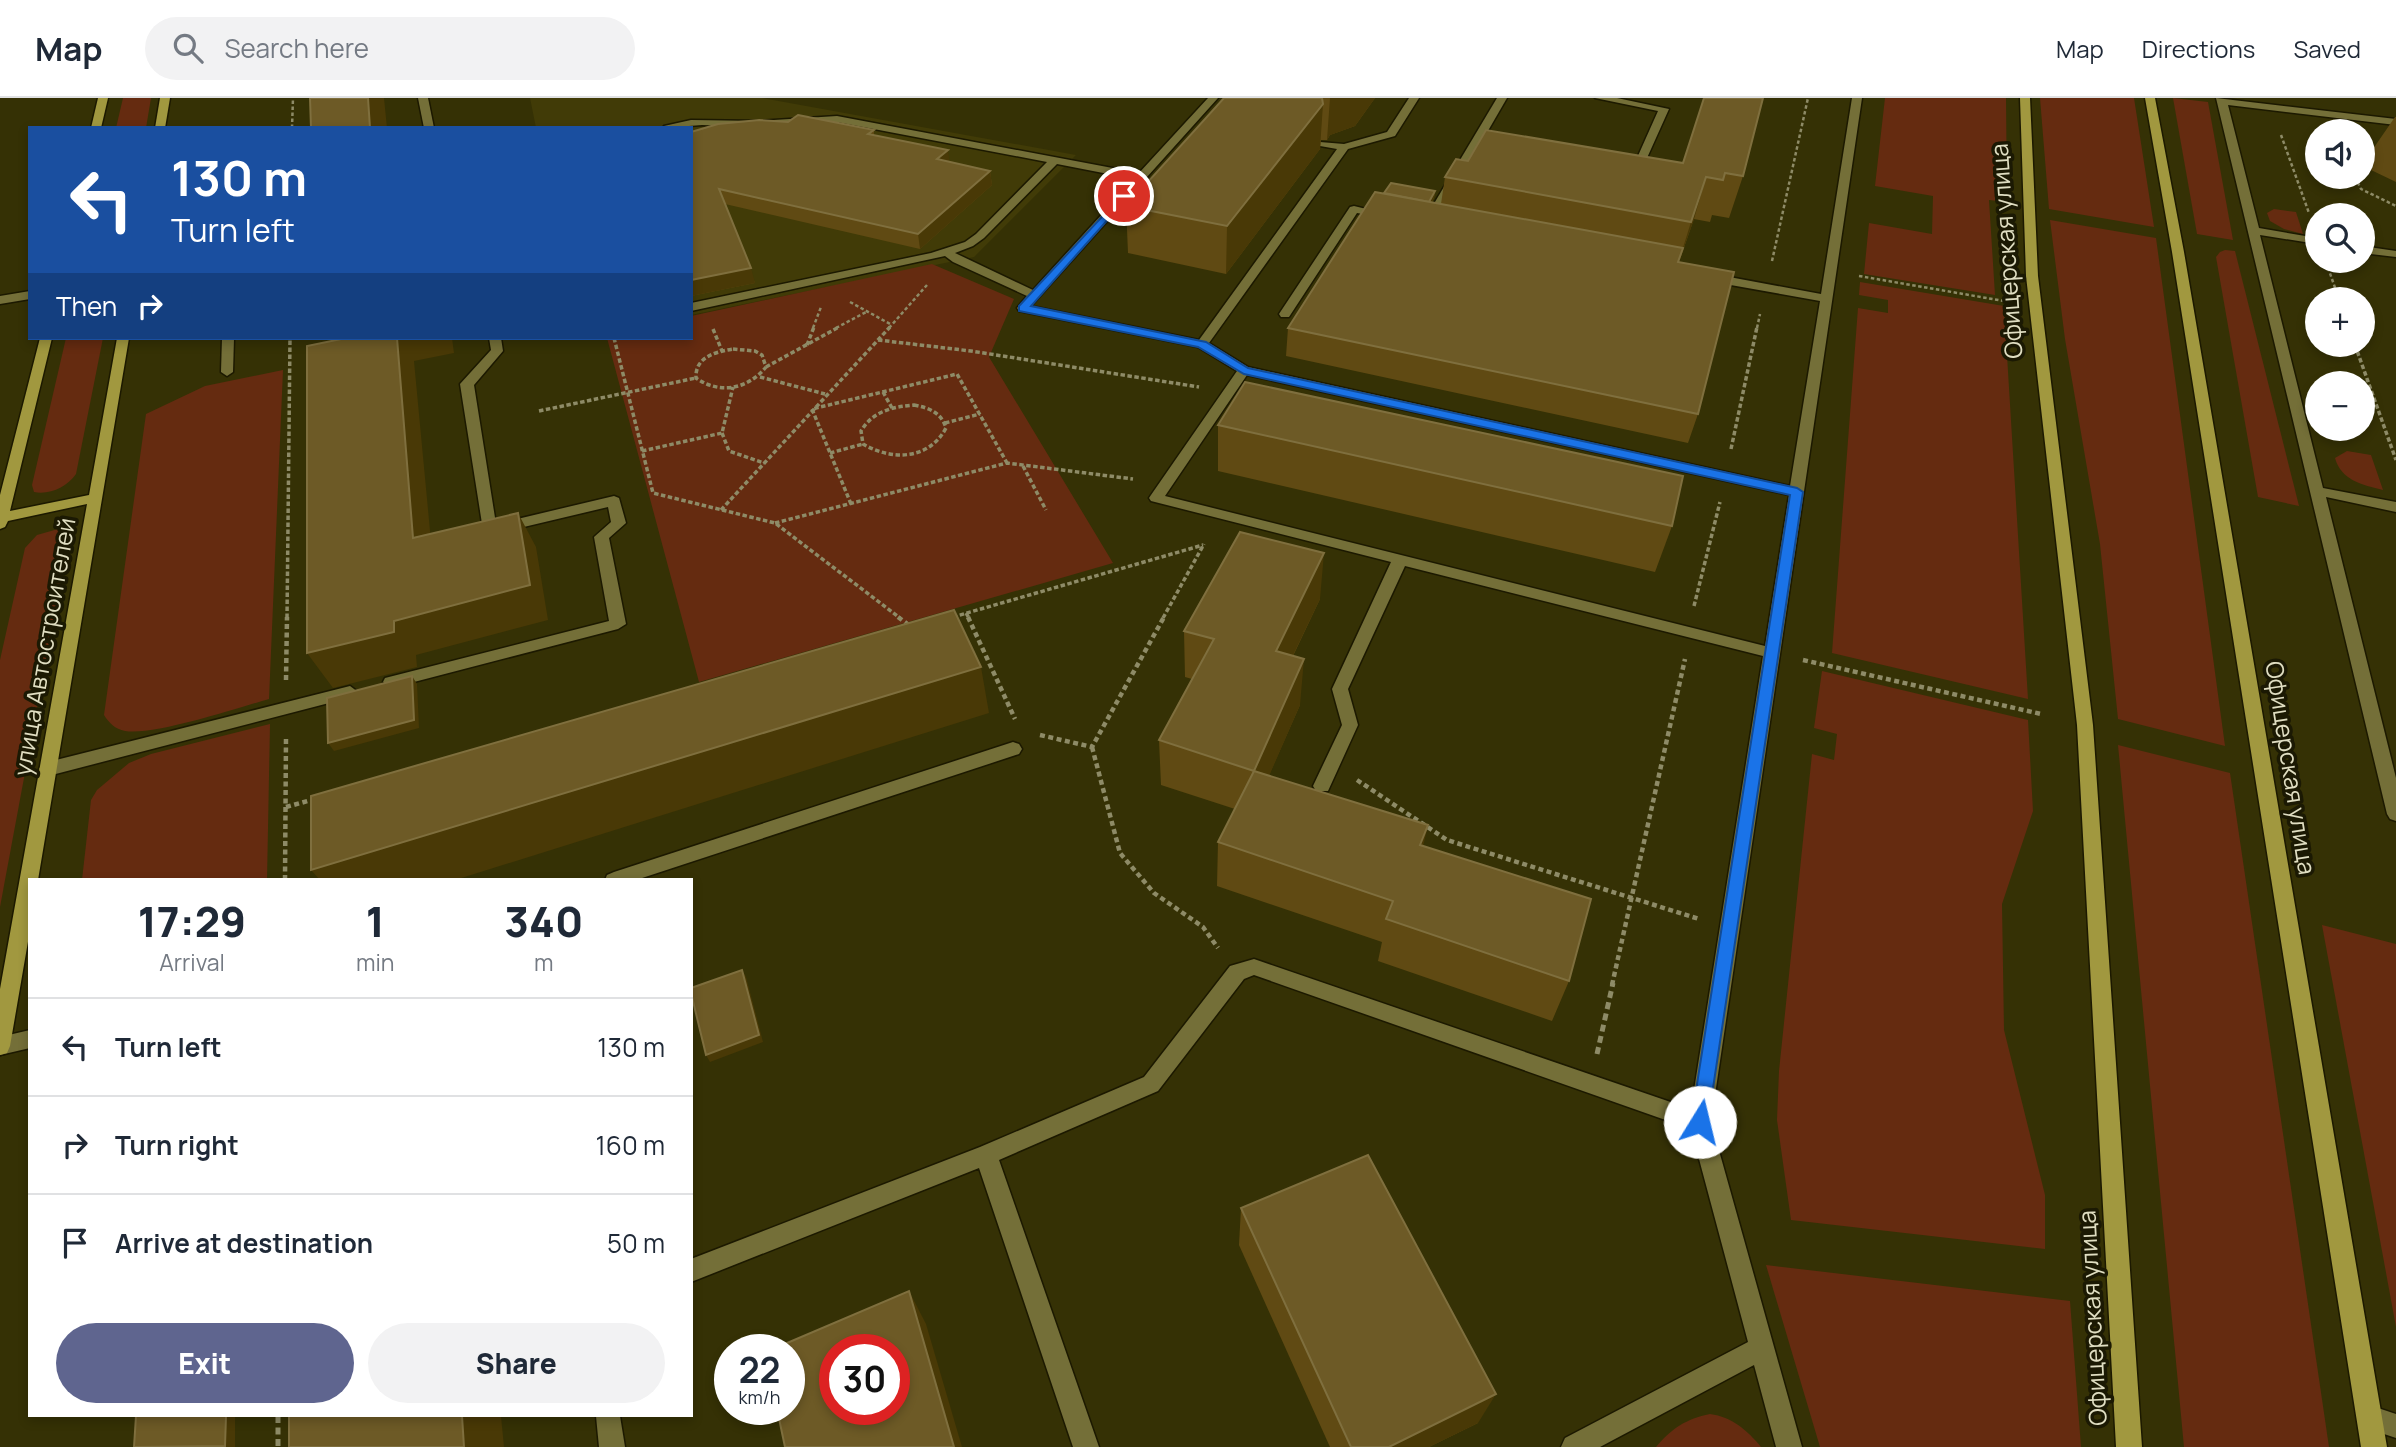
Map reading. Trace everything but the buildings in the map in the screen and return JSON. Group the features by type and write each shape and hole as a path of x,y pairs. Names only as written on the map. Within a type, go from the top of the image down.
{"main road":[{"path":"96,126 103,98"},
{"path":"160,126 165,98"},
{"name":"Офицерская улица","path":"2025,98 2032,276 2085,725 2129,1447"},
{"name":"Офицерская улица","path":"2150,98 2374,1447"},
{"path":"46,340 1,521 95,498"},
{"name":"улица Автостроителей","path":"29,878 123,340"},
{"name":"улица Автостроителей","path":"0,1046 28,884"}],"street":[{"path":"423,98 429,126"},
{"path":"1213,98 1197,122 1142,177 1023,308 1202,344 1244,370 1797,492"},
{"path":"1324,144 1344,147 1391,134 1414,98"},
{"path":"1430,221 1502,98"},
{"path":"1600,98 1664,109 1633,179 1619,176"},
{"path":"1789,1447 1700,1122 1857,98"},
{"path":"2396,122 2221,99 2396,814"},
{"path":"676,126 701,120 759,124 818,117 837,119 1142,177"},
{"path":"1202,344 1344,147"},
{"path":"1470,150 1484,152"},
{"path":"693,307 947,252 969,244 1055,160"},
{"path":"1285,314 1354,209 1395,217"},
{"path":"2254,231 2305,239"},
{"path":"2375,251 2396,254"},
{"path":"947,252 957,260 1034,295"},
{"path":"1697,275 1826,299"},
{"path":"0,300 28,295"},
{"path":"227,372 229,340"},
{"path":"48,769 618,624 601,537 619,523 614,501 490,530 467,384 497,351 495,340"},
{"path":"1244,370 1156,498 1772,653"},
{"path":"2318,491 2396,507"},
{"path":"1322,786 1350,725 1340,689 1400,560"},
{"path":"620,878 1013,749"},
{"path":"693,1270 986,1155 1151,1084 1237,972 1254,967 1590,1086 1700,1122"},
{"path":"0,1046 28,1039"},
{"path":"986,1155 1086,1447"},
{"path":"1574,1447 1762,1348"},
{"path":"608,1417 612,1447"},
{"path":"2369,1417 2396,1426"}],"path":[{"path":"292,126 293,98"},
{"path":"1590,1086 1808,98"},
{"path":"2272,107 2305,203"},
{"path":"2361,189 2396,206"},
{"path":"1861,264 1859,277 2004,301"},
{"path":"722,510 825,394 928,287 920,279"},
{"path":"844,299 892,325"},
{"path":"807,345 822,306"},
{"path":"539,411 696,378 711,387 733,387 759,376 766,367 868,312"},
{"path":"709,318 722,351"},
{"path":"285,878 289,340"},
{"path":"615,340 653,493 775,523 913,628 900,632"},
{"path":"877,340 971,351 1230,391"},
{"path":"696,378 696,367 702,360 722,351 755,351 762,355 766,367"},
{"path":"2359,357 2396,460"},
{"path":"812,409 957,374 1007,463"},
{"path":"759,376 825,394"},
{"path":"733,387 722,433 729,451 764,463"},
{"path":"883,391 892,408"},
{"path":"914,405 937,413 945,423 943,436 937,443 914,454 886,455 874,452 863,444 861,431 865,422 874,415 892,408 914,405"},
{"path":"812,409 851,504"},
{"path":"945,423 980,414"},
{"path":"642,451 722,433"},
{"path":"830,453 863,444"},
{"path":"775,523 1007,463 1167,483"},
{"path":"1022,465 1046,510"},
{"path":"940,621 1203,545 1092,747 1120,853 1154,893 1203,927 1237,972"},
{"path":"966,613 1020,730"},
{"path":"1772,653 2041,713"},
{"path":"1032,733 1092,747"},
{"path":"1333,765 1447,840 1730,929"},
{"path":"286,807 326,796"},
{"path":"278,1417 278,1447"}],"shaded area":[{"path":"123,98 151,98 146,126 116,126"},
{"path":"530,98 762,98 1076,155 974,257 693,315 693,126 536,126"},
{"path":"1885,98 2006,98 2007,202 1989,200 1995,295 1864,274 1869,223 1932,234 1933,196 1875,186"},
{"path":"2040,98 2134,98 2154,227 2049,209"},
{"path":"2173,98 2208,102 2233,240 2197,234"},
{"path":"2274,209 2296,212 2303,234 2284,229 2270,221 2267,213"},
{"path":"2050,220 2156,238 2225,746 2118,719 2100,544 2065,339"},
{"path":"2225,250 2235,251 2299,506 2258,497 2216,257"},
{"path":"932,264 1014,299 989,357 1113,563 699,682 608,340 693,340 693,316"},
{"path":"1860,282 2004,306 2028,699 1832,653 1858,308 1888,313 1888,300 1859,295"},
{"path":"66,340 103,340 76,474 58,489 46,492 34,492 32,485"},
{"path":"283,370 269,699 155,729 118,729 104,715 146,414 205,386"},
{"path":"2347,451 2371,455 2383,490 2360,483 2342,472 2335,458"},
{"path":"58,529 67,530 69,536 0,907 0,660 25,548 37,535"},
{"path":"1822,671 2028,720 2033,811 2002,904 2004,1030 2045,1195 2045,1249 1791,1220 1777,1120 1779,1071 1812,754 1834,760 1837,734 1814,728"},
{"path":"270,724 267,878 82,878 91,800 97,790 129,763 151,754"},
{"path":"2118,745 2230,773 2329,1447 2184,1447"},
{"path":"2322,925 2396,944 2396,1327"},
{"path":"1766,1265 2070,1301 2081,1447 1820,1447"},
{"path":"1710,1414 1738,1425 1761,1447 1656,1447 1680,1425"}],"route":[{"path":"1124,196 1023,308 1202,344 1244,370 1797,492 1700,1122"}]}
